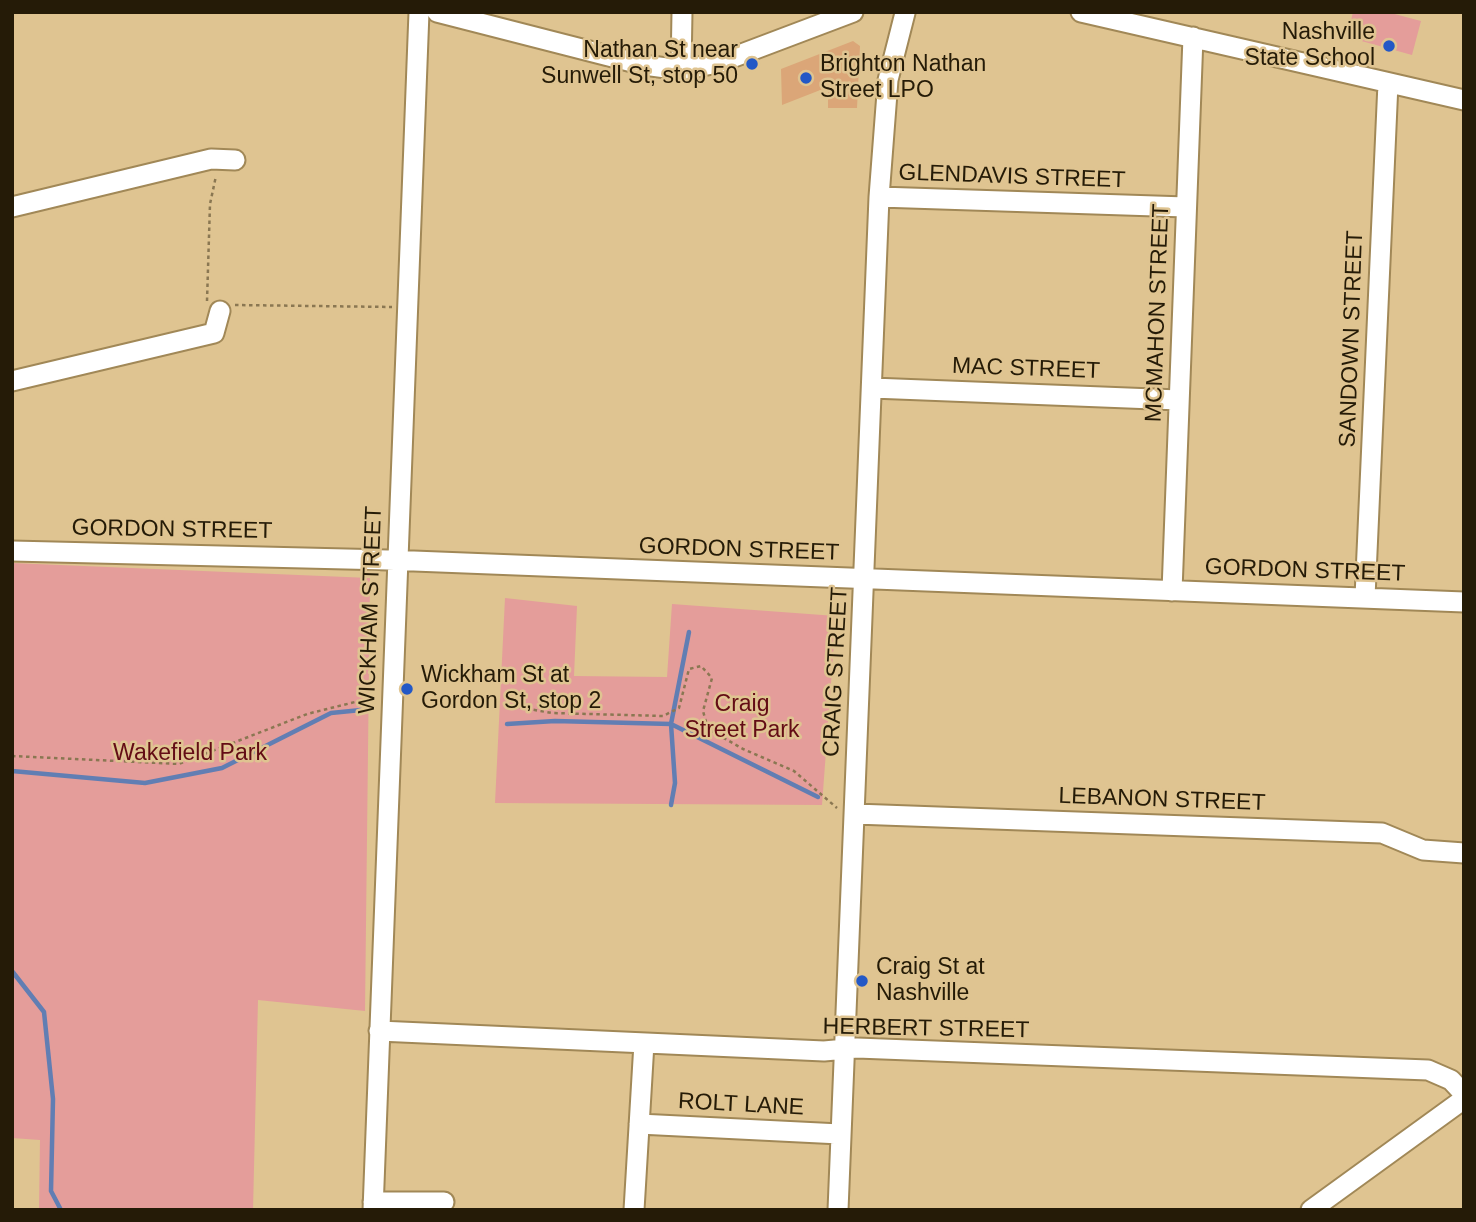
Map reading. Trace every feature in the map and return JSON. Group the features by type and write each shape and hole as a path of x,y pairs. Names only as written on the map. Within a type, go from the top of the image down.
{"street":[{"name":"WICKHAM STREET","path":"373,1206 419,12"},
{"path":"437,12 470,16 644,65 681,70 718,63 853,12"},
{"path":"681,70 682,12"},
{"path":"904,13 914,12"},
{"path":"1081,12 1464,100"},
{"name":"CRAIG STREET","path":"838,1210 845,1049 847,812 865,579 879,197 888,80 904,13"},
{"name":"MCMAHON STREET","path":"1172,591 1193,37"},
{"name":"SANDOWN STREET","path":"1366,597 1388,83"},
{"path":"12,207 227,160"},
{"name":"GLENDAVIS STREET","path":"879,197 1186,207"},
{"path":"12,381 214,333 220,311"},
{"name":"MAC STREET","path":"872,388 1179,400"},
{"name":"GORDON STREET","path":"12,551 397,561 1464,602"},
{"name":"LEBANON STREET","path":"847,812 1382,833 1423,850 1464,853"},
{"name":"HERBERT STREET","path":"379,1031 824,1051 845,1049 1428,1070 1451,1080 1464,1097"},
{"path":"634,1210 643,1043"},
{"path":"1311,1210 1464,1097"},
{"name":"ROLT LANE","path":"639,1124 840,1134"},
{"path":"373,1206 444,1202"}],"path":[{"path":"227,160 210,204 206,300 220,311 228,312 237,304 407,308"},
{"path":"506,705 552,713 663,716 679,708 689,669 701,666 712,678 703,711 708,729 743,749 794,771 847,812"},
{"path":"12,755 179,764 307,714 392,692"}],"green space":[{"path":"1353,12 1387,12 1421,21 1412,55 1347,37"},
{"name":"Wakefield Park","path":"12,563 370,578 365,1011 258,1000 253,1210 39,1210 40,1140 12,1138"},
{"name":"Craig Street Park","path":"505,598 577,606 574,676 667,677 672,604 836,616 822,805 495,803"}],"building":[{"path":"853,41 860,46 857,108 828,108 828,87 782,105 781,69"}],"waterway":[{"path":"671,805 675,783 671,724 689,632"},
{"path":"12,771 145,783 222,768 331,713 371,709"},
{"path":"507,724 555,721 671,724 818,797"},
{"path":"12,971 44,1012 53,1099 51,1191 61,1210"}],"place":[{"name":"Nashville State School","path":"1389,46"},
{"name":"Nathan St near Sunwell St, stop 50","path":"752,64"},
{"name":"Brighton Nathan Street LPO","path":"806,78"},
{"name":"Wickham St at Gordon St, stop 2","path":"407,689"},
{"name":"Craig St at Nashville","path":"862,981"}]}
